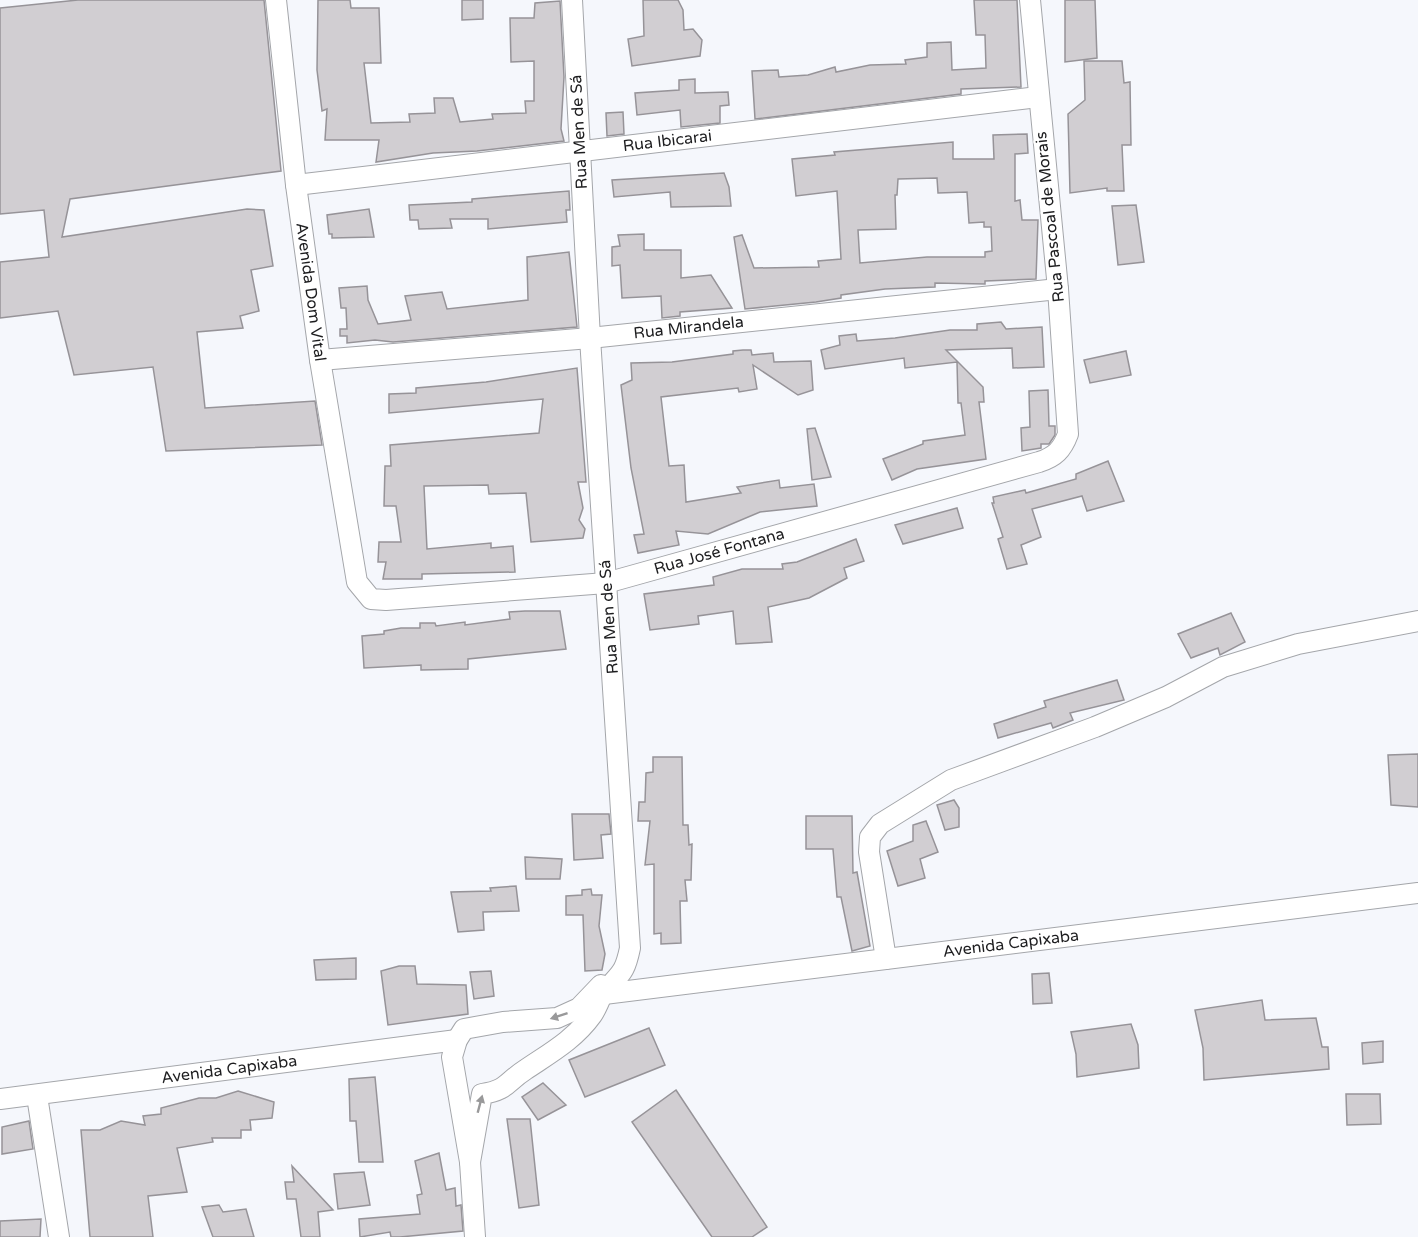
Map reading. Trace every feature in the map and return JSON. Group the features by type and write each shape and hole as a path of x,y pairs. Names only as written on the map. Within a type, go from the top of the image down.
{"street":[{"name":"Avenida Dom Vital","path":"276,0 296,185 320,360 357,582"},
{"name":"Rua Men de Sá","path":"470,1162 482,1094 500,1091 522,1071 567,1044 626,968 630,948 590,338 572,0"},
{"name":"Rua Pascoal de Morais","path":"1030,0 1058,289 1068,434"},
{"name":"Rua Ibicarai","path":"296,185 1038,97"},
{"name":"Rua Mirandela","path":"320,360 590,338 1058,289"},
{"name":"Rua José Fontana","path":"357,582 371,598 386,600 606,583 1051,458 1063,448 1068,434"},
{"path":"886,959 869,852 870,837 880,824 901,809 951,780 1095,727 1166,697 1223,667 1298,644 1418,621"},
{"name":"Avenida Capixaba","path":"604,994 1418,893"},
{"path":"475,1237 470,1162 452,1057 457,1040 464,1029 503,1022 558,1018 579,1008 613,974 630,948"},
{"name":"Avenida Capixaba","path":"0,1099 457,1040"},
{"path":"37,1096 59,1237"}],"building":[{"path":"78,0 264,0 281,171 70,199 62,237 247,209 264,210 273,266 251,270 259,311 240,316 243,328 197,332 205,408 315,401 322,445 166,451 153,367 74,375 58,311 0,318 0,262 49,257 44,210 0,214 0,8"},
{"path":"318,0 350,0 351,8 379,8 381,63 364,63 371,123 410,122 409,114 435,113 434,98 453,98 460,122 493,119 492,114 526,113 525,101 534,101 534,61 511,62 510,18 534,18 535,3 560,1 564,77 561,129 564,141 477,151 433,153 376,162 379,140 325,140 327,109 322,111 317,70"},
{"path":"462,0 483,0 483,19 462,20"},
{"path":"643,0 678,0 683,10 684,30 693,29 702,40 700,56 632,66 628,39 644,36"},
{"path":"974,0 1017,0 1021,87 961,89 961,94 755,119 752,71 778,70 779,77 808,75 835,67 836,72 870,65 906,64 905,60 927,57 927,43 951,42 952,70 986,68 985,35 976,35"},
{"path":"1065,0 1095,0 1097,58 1065,62"},
{"path":"1084,61 1122,61 1124,83 1130,82 1131,145 1122,145 1124,191 1107,191 1107,188 1070,193 1068,114 1085,100"},
{"path":"695,79 695,93 728,92 729,105 720,106 720,123 681,127 680,110 637,115 635,93 679,90 679,80"},
{"path":"623,112 624,134 607,136 606,113"},
{"path":"1027,134 1028,153 1015,154 1015,201 1020,200 1022,220 1038,220 1036,279 985,281 985,284 935,283 935,287 885,289 841,295 841,298 816,302 745,309 734,237 742,235 754,268 819,267 818,261 841,259 837,191 796,196 792,159 835,155 834,152 953,142 953,159 994,159 993,135","holes":["937,178 938,193 967,192 969,223 984,222 984,227 991,227 992,251 985,252 985,257 927,257 860,263 858,230 896,229 895,195 897,195 898,179"]},
{"path":"724,173 729,187 731,206 671,207 670,192 614,197 612,180"},
{"path":"569,191 570,210 566,210 567,222 488,229 488,219 450,219 452,228 419,229 418,220 410,220 409,205 472,202 472,199"},
{"path":"1136,205 1144,262 1118,265 1112,206"},
{"path":"369,209 374,237 332,238 332,234 329,234 327,215"},
{"path":"644,234 644,250 681,250 681,278 711,275 732,308 680,312 680,316 662,318 661,296 622,298 620,265 612,266 612,247 620,246 618,235"},
{"path":"569,252 577,327 393,342 375,340 347,343 347,336 340,336 340,329 347,329 346,308 341,308 339,288 367,286 368,300 378,324 411,320 405,296 442,292 447,309 528,300 527,257"},
{"path":"1001,322 1006,329 1042,327 1044,367 1013,368 1012,348 946,350 983,387 984,402 979,402 986,459 917,469 892,480 883,459 923,444 923,441 965,435 961,403 958,403 957,362 905,368 904,358 825,369 821,350 840,345 839,336 856,334 857,341 895,338 950,330 977,330 977,324"},
{"path":"751,350 752,355 773,353 774,362 811,361 813,390 798,395 753,365 757,389 739,392 738,388 661,397 669,466 684,465 686,502 741,493 737,487 779,480 780,488 814,484 817,506 760,512 708,534 676,531 679,545 638,553 634,535 644,534 631,468 621,385 632,380 631,363 672,362"},
{"path":"1126,351 1131,375 1090,383 1084,360"},
{"path":"577,368 586,482 578,482 583,508 579,520 585,529 583,538 531,542 526,493 489,494 488,485 424,486 427,549 491,543 491,548 513,546 515,572 422,574 422,579 383,579 386,562 378,562 379,542 401,542 396,506 384,506 385,466 391,466 390,445 539,433 543,399 389,413 389,394 416,393 416,388 486,382"},
{"path":"1048,390 1049,426 1055,426 1055,435 1049,444 1041,444 1041,448 1022,451 1021,428 1030,427 1029,391"},
{"path":"815,428 831,477 812,480 807,429"},
{"path":"1108,461 1124,501 1087,511 1082,496 1032,509 1041,537 1021,545 1027,564 1007,569 998,539 1003,537 992,503 994,503 993,497 1025,490 1026,493 1076,479 1076,474"},
{"path":"957,508 963,528 903,544 895,525"},
{"path":"856,539 864,561 844,568 847,578 809,598 768,607 772,642 736,644 733,611 698,616 699,624 650,630 644,594 714,585 713,577 742,569 783,569 782,564 797,562"},
{"path":"560,611 566,649 468,659 468,669 421,670 421,665 364,668 362,636 384,634 384,631 401,628 420,628 420,623 435,623 436,626 465,622 465,625 510,619 509,612"},
{"path":"1231,613 1245,642 1220,655 1218,648 1191,658 1178,634"},
{"path":"1117,680 1124,700 1070,713 1073,720 1053,728 1051,723 998,738 994,724 1046,707 1044,701"},
{"path":"1418,754 1418,807 1391,805 1388,755"},
{"path":"653,757 682,757 683,825 688,825 689,845 692,844 691,880 685,880 687,901 680,901 681,943 661,944 661,933 654,934 654,864 645,865 650,821 638,821 639,802 645,802 646,773 653,772"},
{"path":"954,800 959,808 959,827 945,830 937,805"},
{"path":"572,814 609,814 611,834 601,835 603,858 574,860"},
{"path":"806,816 852,816 853,873 857,872 870,946 852,951 841,897 837,897 833,849 806,849"},
{"path":"926,821 938,852 920,859 925,878 898,886 887,851 913,841 913,825"},
{"path":"525,857 562,859 560,879 526,879"},
{"path":"516,886 519,911 483,912 484,930 458,932 451,892 491,891 490,888"},
{"path":"591,889 592,895 602,895 599,926 605,954 602,970 585,971 583,915 566,915 566,896 582,895 582,890"},
{"path":"356,958 356,979 316,980 314,960"},
{"path":"399,966 415,966 417,984 466,985 468,1014 388,1025 381,971"},
{"path":"491,971 494,996 474,999 470,972"},
{"path":"1049,973 1052,1003 1033,1004 1032,974"},
{"path":"1262,1000 1265,1020 1316,1018 1322,1047 1328,1047 1329,1069 1204,1080 1203,1048 1195,1010"},
{"path":"1131,1024 1138,1045 1139,1068 1077,1077 1076,1054 1071,1032"},
{"path":"649,1028 665,1065 585,1097 569,1060"},
{"path":"1383,1041 1383,1062 1363,1064 1362,1043"},
{"path":"375,1077 383,1162 359,1162 356,1121 350,1121 349,1079"},
{"path":"543,1083 566,1105 538,1120 522,1097"},
{"path":"676,1090 767,1227 752,1237 712,1237 632,1122"},
{"path":"238,1091 274,1102 272,1118 250,1120 251,1130 241,1130 241,1138 212,1138 213,1142 177,1148 187,1192 148,1196 153,1237 90,1237 81,1130 100,1130 121,1121 145,1125 143,1116 161,1114 161,1108 199,1098 216,1098"},
{"path":"1346,1094 1380,1094 1381,1124 1347,1125"},
{"path":"507,1119 530,1119 539,1205 519,1208"},
{"path":"29,1121 33,1149 2,1154 2,1127"},
{"path":"439,1153 446,1190 455,1188 456,1206 461,1205 463,1231 400,1237 391,1237 390,1232 360,1237 359,1219 420,1214 417,1195 422,1194 415,1161"},
{"path":"292,1166 333,1210 318,1212 320,1237 301,1237 296,1199 287,1199 285,1182 294,1182"},
{"path":"364,1172 370,1205 338,1209 334,1174"},
{"path":"219,1205 223,1212 246,1209 254,1237 213,1237 202,1207"},
{"path":"41,1219 40,1237 0,1237 0,1221"}]}
